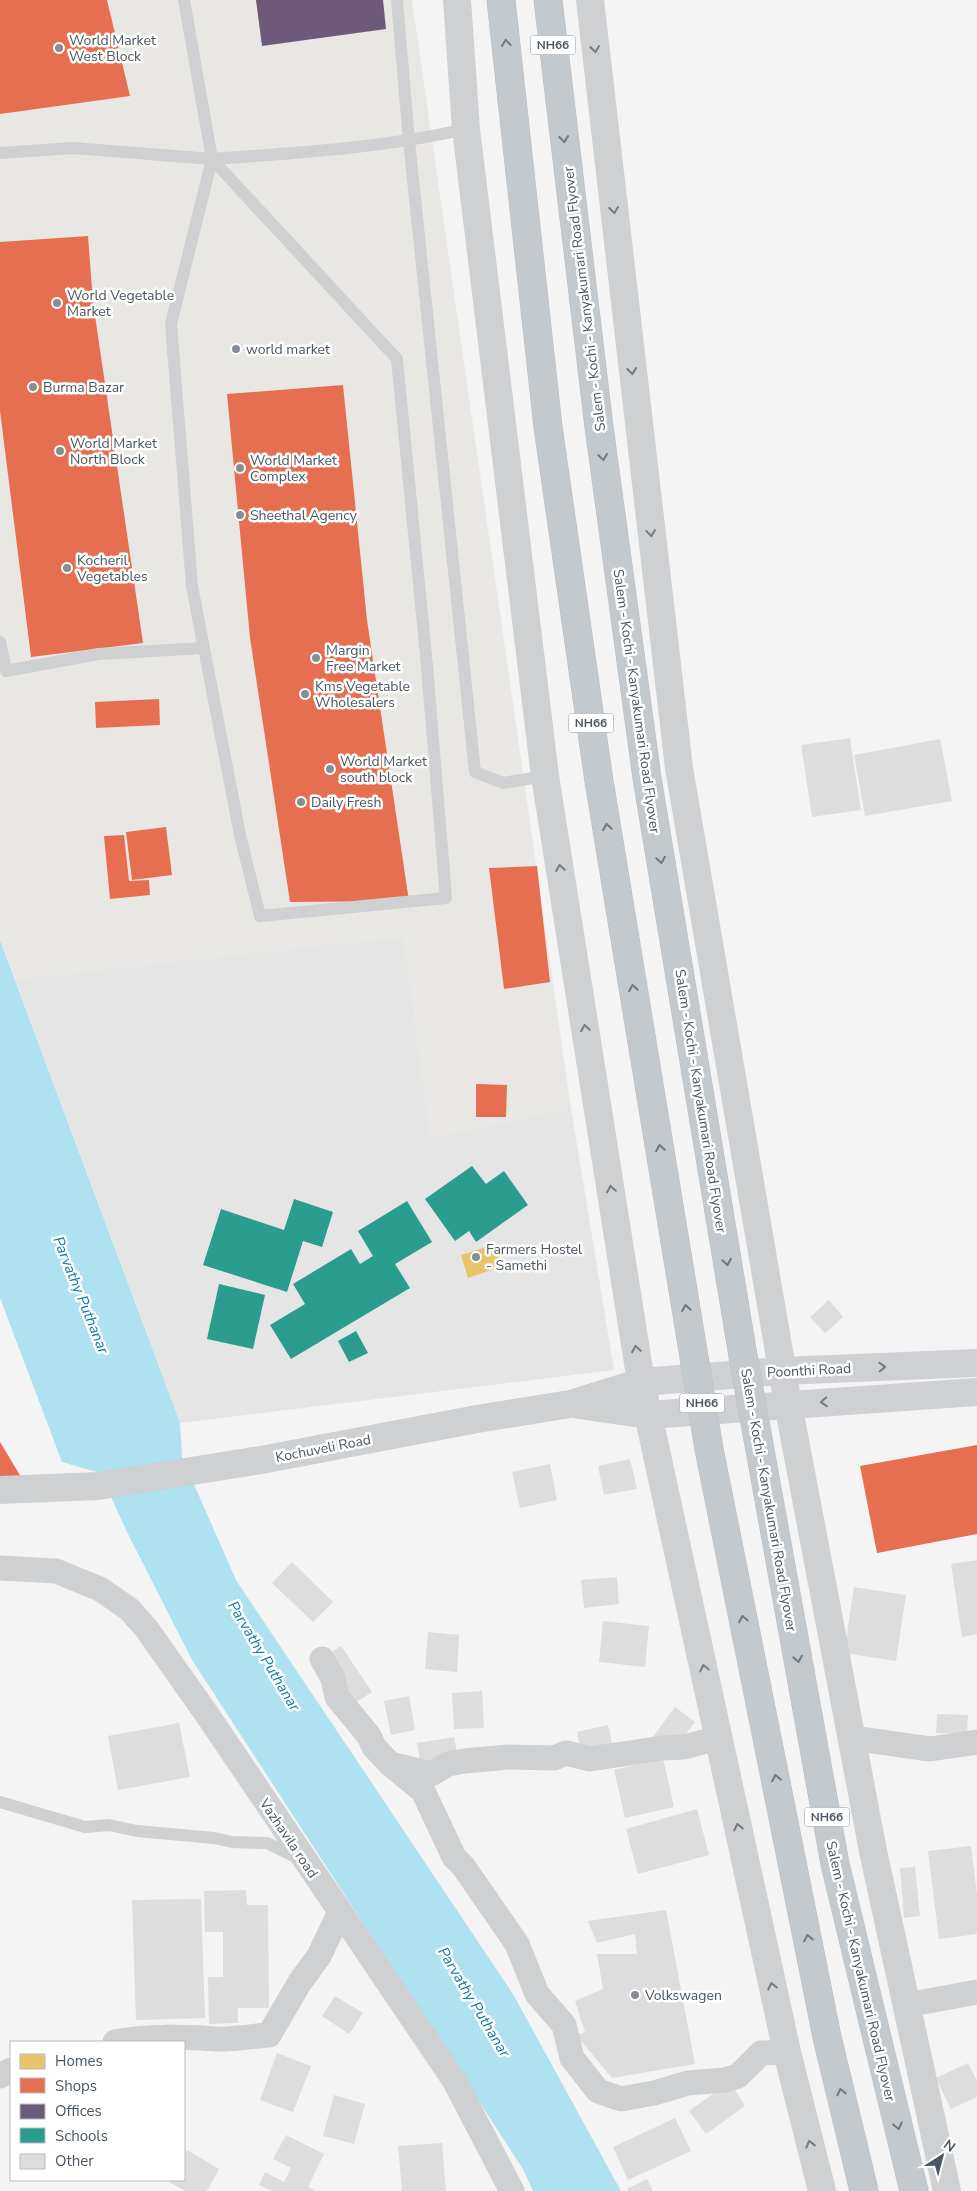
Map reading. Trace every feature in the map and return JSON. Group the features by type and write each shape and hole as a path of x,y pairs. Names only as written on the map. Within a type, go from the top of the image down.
{"highway":[{"name":"NH66","path":"501,0 549,437 599,781 709,1449 828,2037 864,2191"},
{"name":"Salem - Kochi - Kanyakumari Road Flyover","path":"548,0 599,427 647,778 743,1356 835,1864 914,2191"}],"main road":[{"name":"Poonthi Road","path":"642,1382 782,1371 977,1363"},
{"path":"648,1414 977,1392"}],"street":[{"path":"457,0 466,129 545,776 642,1382 787,2052 822,2191"},
{"path":"590,0 679,768 788,1404 873,1851 947,2191"},
{"name":"Kochuveli Road","path":"0,1490 98,1486 219,1466 570,1404 642,1382"},
{"path":"570,1404 648,1414"},
{"name":"Vazhavila road","path":"0,1568 56,1571 100,1589 129,1609 146,1628 454,2080 512,2191"},
{"path":"322,1659 333,1678 338,1697 369,1736 374,1747 390,1764 424,1792 454,1856 517,1944 537,1994 564,2025 572,2058 598,2091 621,2099 654,2093 688,2083 725,2080 738,2076 761,2053 787,2052"},
{"path":"852,1738 930,1749 977,1742"},
{"path":"390,1764 431,1774 448,1764 465,1761 508,1757 554,1758 566,1753 590,1759 662,1748 684,1747 711,1740 720,1740"},
{"path":"123,2041 194,2036 216,2039 269,2035 300,1982 319,1956 340,1912"},
{"path":"906,2005 977,1992"}],"lane":[{"path":"184,0 212,158 171,324 192,586 240,835 260,916 446,898 427,666 397,359 212,158"},
{"path":"397,0 409,141 475,772 504,783 545,776"},
{"path":"0,153 73,148 212,158 367,147 409,141 466,129"},
{"path":"0,642 6,671 99,654 204,648"},
{"path":"0,1802 85,1827 109,1825 137,1831 214,1838 232,1842 267,1843 306,1862"}],"shaded area":[{"name":"World Market Complex","path":"0,0 412,0 571,1108 431,1137 404,936 15,979 0,939"},
{"path":"404,936 431,1137 571,1108 614,1370 180,1423 15,979"}],"water":[{"name":"Parvathy Puthanar","path":"0,940 180,1423 182,1457 236,1580 513,1994 621,2191 533,2191 523,2169 192,1660 127,1532 100,1473 62,1462 0,1298"}],"building: Homes":[{"path":"496,1244 503,1266 468,1278 461,1255"}],"building: Shops":[{"name":"World Market West Block","path":"0,0 107,0 130,96 0,114"},
{"name":"World Market North Block","path":"88,236 93,302 143,643 31,657 0,411 0,242"},
{"name":"World Market south block","path":"343,385 367,620 409,901 290,902 250,638 227,394"},
{"path":"159,699 160,725 96,728 95,702"},
{"path":"166,827 172,875 132,880 126,832"},
{"path":"124,835 129,881 149,880 150,895 110,899 104,836"},
{"path":"537,866 550,982 504,989 489,868"},
{"path":"476,1084 507,1085 506,1117 476,1117"},
{"path":"0,1442 21,1477 0,1478"},
{"path":"977,1445 977,1534 877,1553 860,1466"}],"building: Offices":[{"path":"256,0 383,0 386,29 262,46"}],"building: Schools":[{"path":"472,1166 486,1184 504,1171 528,1205 476,1242 469,1231 455,1241 425,1199"},
{"path":"294,1199 333,1212 322,1247 303,1241 287,1292 203,1265 221,1209 284,1230"},
{"path":"407,1201 432,1242 395,1264 410,1288 291,1359 270,1325 305,1304 293,1284 351,1249 360,1264 373,1256 358,1231"},
{"path":"219,1284 265,1295 253,1349 207,1339"},
{"path":"356,1331 368,1353 349,1362 338,1341"}],"building: Other":[{"path":"850,738 861,810 812,817 801,745"},
{"path":"940,739 952,801 865,816 854,755"},
{"path":"829,1300 843,1317 825,1333 810,1317"},
{"path":"630,1459 637,1489 604,1495 598,1466"},
{"path":"550,1464 557,1500 520,1508 512,1472"},
{"path":"977,1560 977,1634 962,1637 951,1564"},
{"path":"292,1562 333,1602 313,1622 272,1583"},
{"path":"617,1577 619,1604 584,1608 581,1580"},
{"path":"854,1587 906,1595 896,1661 844,1653"},
{"path":"603,1621 649,1626 645,1667 599,1662"},
{"path":"428,1632 459,1635 457,1672 425,1669"},
{"path":"341,1646 372,1692 352,1705 322,1659"},
{"path":"482,1691 484,1728 454,1729 452,1693"},
{"path":"409,1696 415,1730 391,1735 384,1701"},
{"path":"675,1707 695,1722 666,1760 647,1745"},
{"path":"937,1714 968,1715 967,1734 936,1733"},
{"path":"179,1723 190,1777 118,1790 108,1736"},
{"path":"608,1725 615,1757 583,1763 577,1732"},
{"path":"454,1737 461,1773 423,1780 417,1743"},
{"path":"663,1758 674,1807 625,1818 614,1770"},
{"path":"697,1809 709,1855 638,1874 626,1829"},
{"path":"971,1846 977,1895 977,1934 939,1939 928,1851"},
{"path":"915,1867 920,1916 904,1918 900,1868"},
{"path":"246,1890 247,1905 268,1905 269,2008 238,2008 238,2023 209,2024 208,1977 223,1977 223,1932 205,1932 204,1891"},
{"path":"201,1899 205,2018 136,2020 132,1900"},
{"name":"Volkswagen","path":"666,1910 695,2064 612,2078 576,2035 585,2032 575,2001 603,1989 597,1954 637,1954 635,1934 597,1943 588,1921"},
{"path":"335,1996 363,2013 349,2034 322,2016"},
{"path":"277,2053 311,2066 293,2112 260,2100"},
{"path":"968,2063 977,2081 977,2097 951,2109 936,2078"},
{"path":"730,2082 745,2106 706,2134 689,2111"},
{"path":"334,2095 365,2104 354,2144 323,2136"},
{"path":"675,2118 691,2151 628,2180 613,2147"},
{"path":"286,2135 324,2154 308,2187 316,2191 272,2191 259,2185 265,2172 284,2182 291,2168 273,2159"},
{"path":"442,2143 446,2191 402,2191 398,2146"},
{"path":"187,2150 219,2169 207,2191 186,2191 169,2182 185,2181 185,2153"},
{"path":"647,2179 653,2191 628,2191 627,2189"}],"place":[{"name":"World Market West Block","path":"59,48"},
{"name":"World Vegetable Market","path":"57,303"},
{"name":"world market","path":"236,349"},
{"name":"Burma Bazar","path":"33,387"},
{"name":"World Market North Block","path":"60,451"},
{"name":"World Market Complex","path":"240,468"},
{"name":"Sheethal Agency","path":"240,515"},
{"name":"Kocheril Vegetables","path":"67,568"},
{"name":"Margin Free Market","path":"316,658"},
{"name":"Kms Vegetable Wholesalers","path":"305,694"},
{"name":"World Market south block","path":"330,769"},
{"name":"Daily Fresh","path":"301,802"},
{"name":"Farmers Hostel - Samethi","path":"476,1257"},
{"name":"Volkswagen","path":"635,1995"}]}
